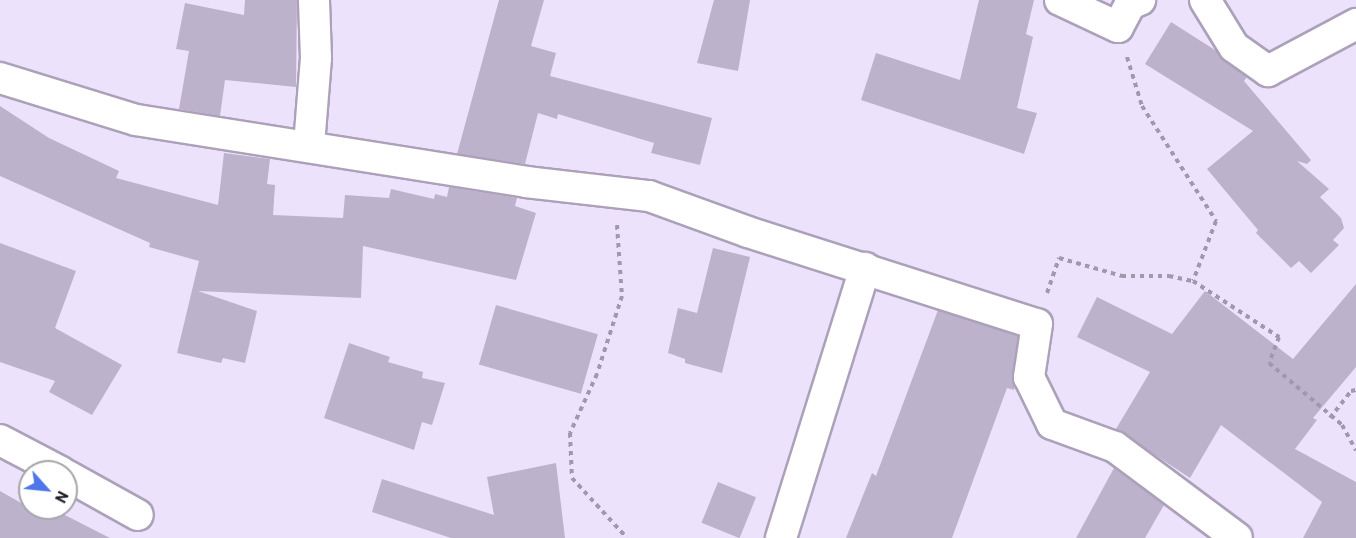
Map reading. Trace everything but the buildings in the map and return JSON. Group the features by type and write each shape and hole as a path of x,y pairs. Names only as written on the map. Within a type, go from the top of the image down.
{"street":[{"path":"309,146 316,58 314,0"},
{"path":"1060,0 1118,27 1130,4 1140,0"},
{"path":"1205,0 1234,47 1268,71 1356,24"},
{"path":"2,76 136,120 526,182 649,196 1036,324 1029,377 1052,424 1115,447 1238,538"},
{"path":"781,538 865,268"},
{"path":"0,440 39,460"},
{"path":"78,482 138,515"}],"path":[{"path":"1118,27 1142,106 1216,221 1193,281"},
{"path":"615,192 622,296 597,374 570,433 572,478 627,538"},
{"path":"1036,324 1059,258 1122,276 1169,276 1193,281 1279,337 1269,363 1306,393 1330,418 1342,425 1356,450"},
{"path":"1330,418 1351,391 1356,390"}]}
